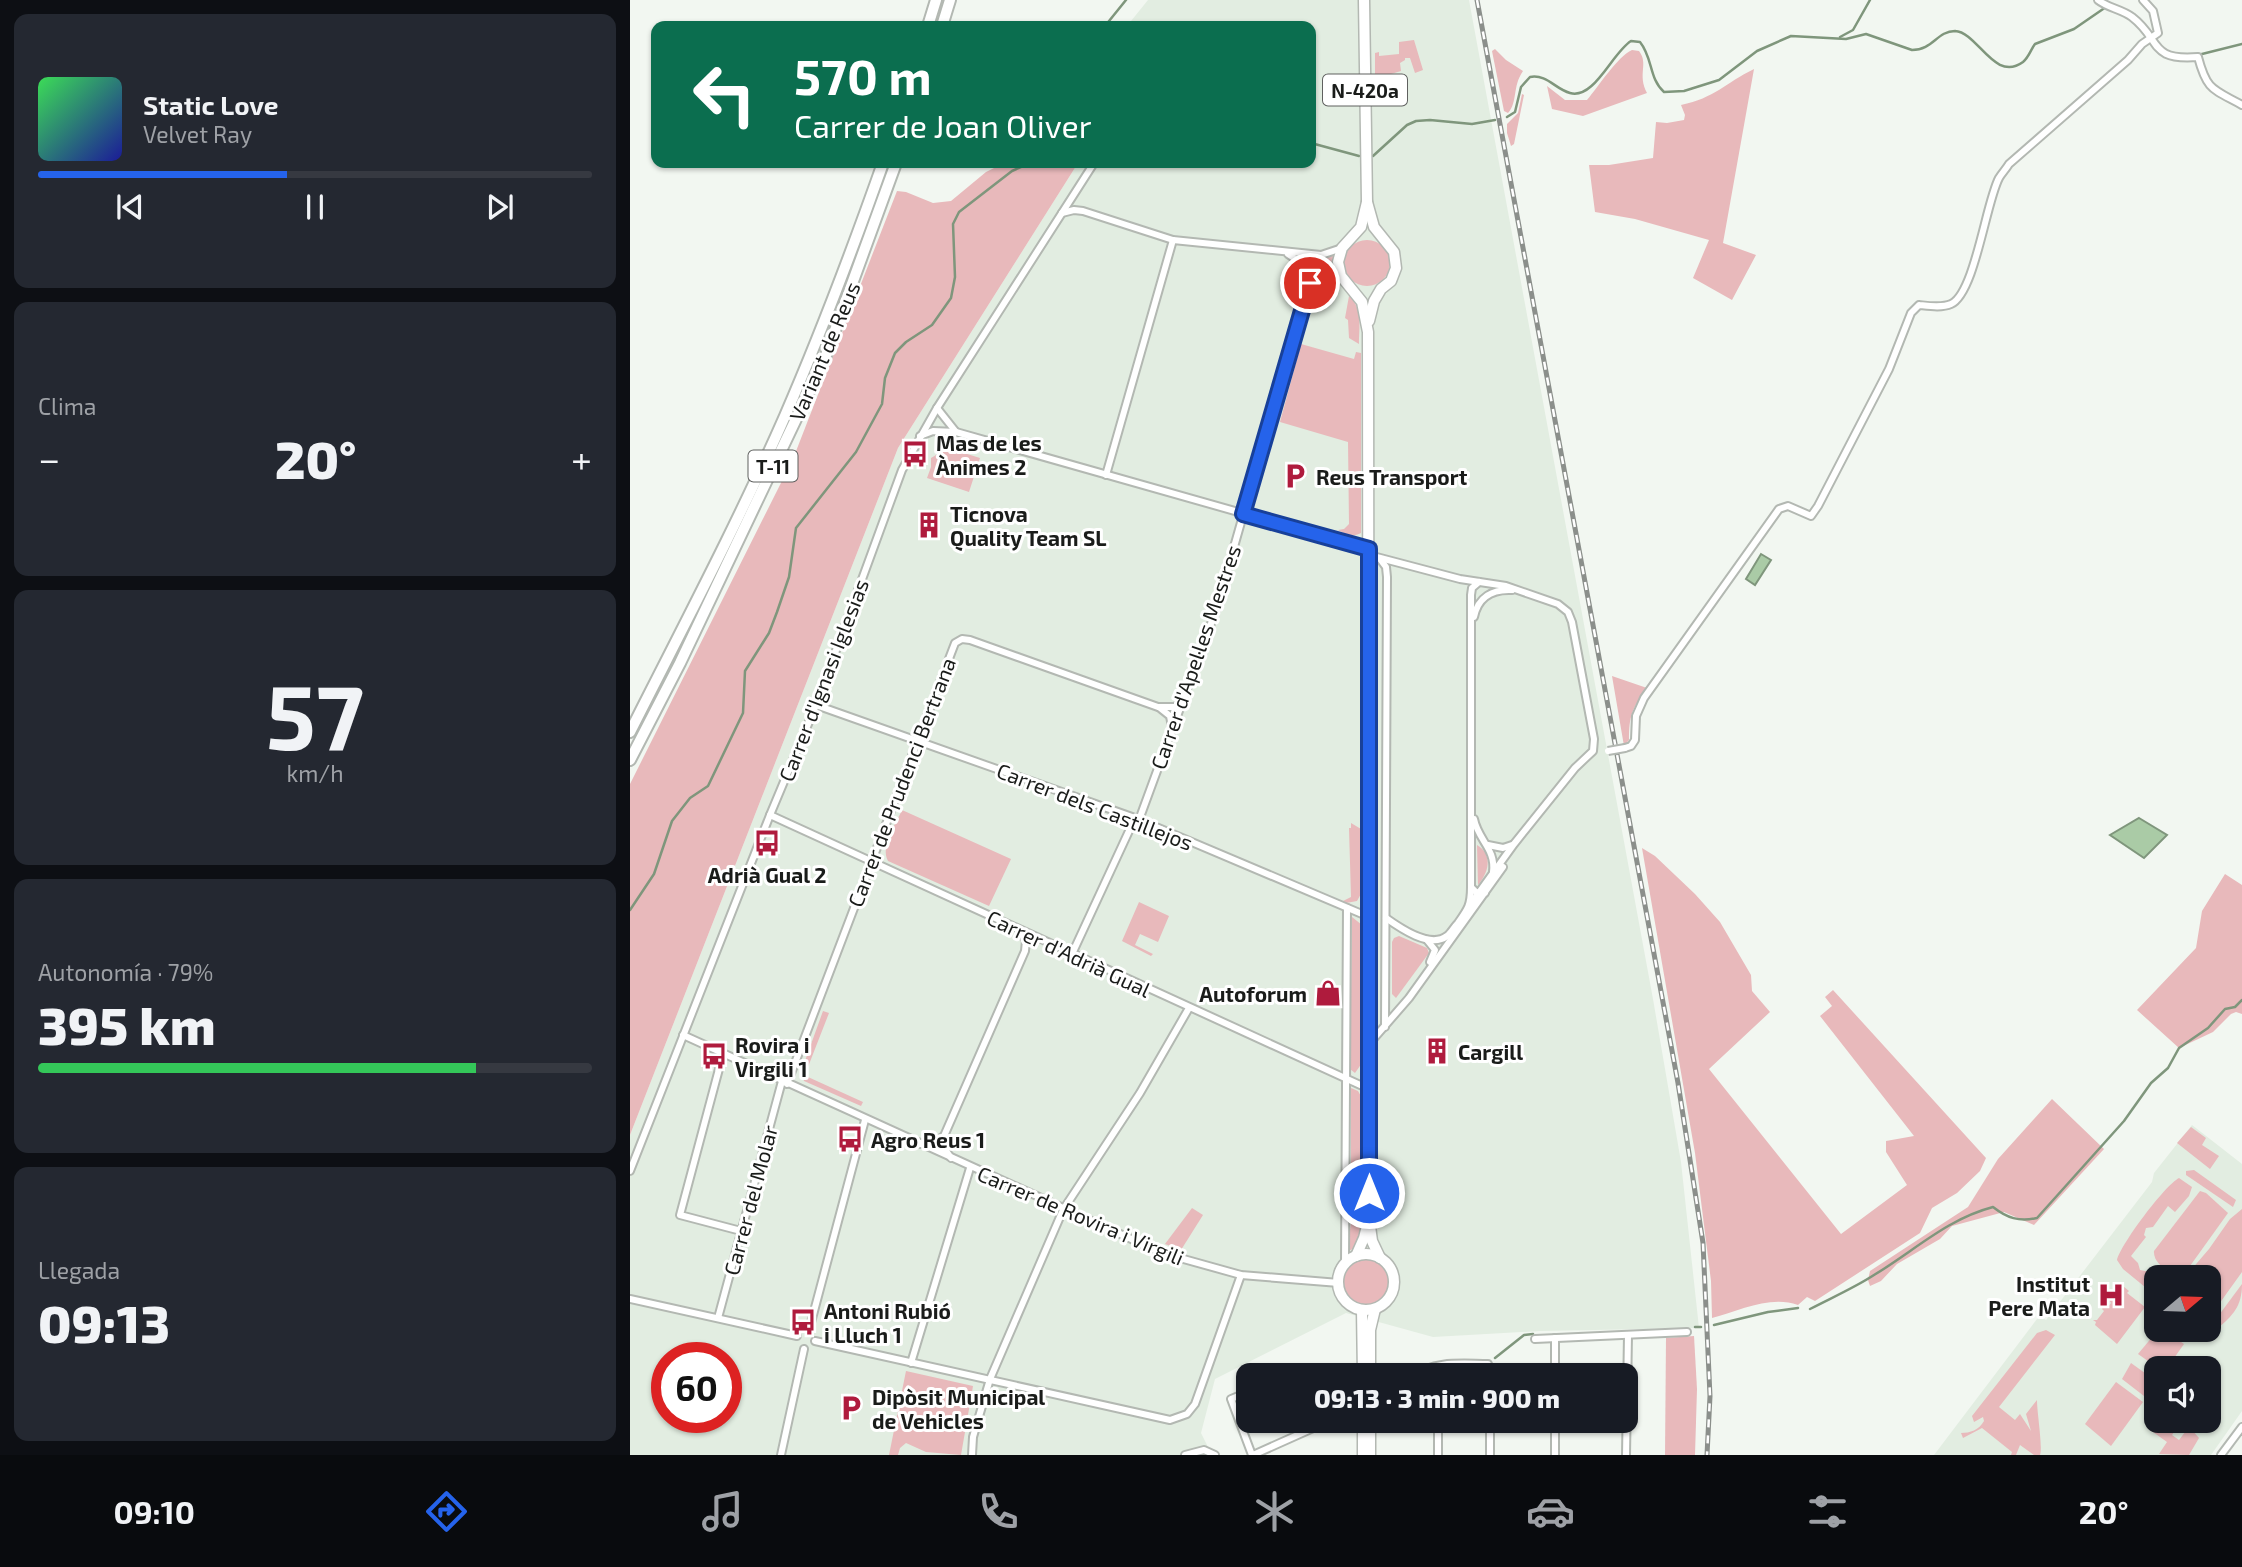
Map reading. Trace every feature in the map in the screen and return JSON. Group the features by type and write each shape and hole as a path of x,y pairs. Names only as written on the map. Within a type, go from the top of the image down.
{"highway":[{"path":"930,21 936,0"},
{"path":"944,21 950,0"},
{"name":"Variant de Reus","path":"630,732 784,418 829,310 881,168"},
{"name":"Variant de Reus","path":"630,760 680,663 825,358 894,168"}],"main road":[{"name":"N-420a","path":"1364,0 1367,202 1370,220 1394,252 1396,268 1391,281 1381,289 1372,307 1368,332"},
{"name":"N-420a","path":"1342,248 1361,227 1367,202"},
{"path":"1353,238 1368,234 1383,239"},
{"path":"1342,248 1338,262 1343,281"},
{"name":"N-420a","path":"1343,281 1362,302 1368,332 1373,554 1369,1219 1372,1241 1394,1278 1389,1299 1375,1309 1370,1330 1370,1363"},
{"path":"1352,288 1363,292 1381,289"},
{"name":"N-420a","path":"1356,1256 1369,1219"},
{"path":"1375,1309 1362,1310 1351,1306 1344,1299 1339,1283 1345,1264 1356,1256 1365,1254 1380,1258"},
{"path":"1362,1310 1363,1363"},
{"path":"1363,1433 1363,1455"},
{"path":"1370,1433 1370,1455"}],"street":[{"path":"2098,0 2106,7 2129,15 2143,28 2155,47 2172,56 2199,57 2204,79 2210,88 2242,105"},
{"path":"1589,755 1631,746 1635,740 1636,716 1644,698 1779,509 1788,506 1811,516 1889,369 1911,313 1919,306 1940,306 1958,299 1972,268 1999,178 2004,171 2129,60 2149,38 2158,33 2153,11 2143,0"},
{"name":"Carrer d'Ignasi Iglesias","path":"630,1171 816,705 902,470 937,408 1091,168"},
{"path":"1062,213 1083,211 1173,240 1321,255"},
{"path":"1106,475 1173,240"},
{"path":"1306,266 1321,255 1342,248"},
{"path":"1287,253 1306,266 1343,281"},
{"name":"Carrer d'Apel·les Mestres","path":"1306,266 1307,291"},
{"name":"Carrer d'Apel·les Mestres","path":"1072,954 1137,819 1184,700 1216,610 1307,291 1322,271"},
{"path":"937,408 956,432"},
{"path":"920,437 933,430 956,432 1460,579 1502,584 1558,604 1571,618 1594,748 1514,844 1484,891 1447,936 1427,940"},
{"path":"1373,554 1386,567 1387,577 1385,1027"},
{"path":"1472,625 1477,607 1487,591 1480,582"},
{"path":"1470,905 1471,590 1474,584 1480,582"},
{"path":"1484,598 1498,591 1514,590"},
{"name":"Carrer de Prudenci Bertrana","path":"785,1082 955,643 962,639 970,640 1158,707"},
{"path":"1158,707 1175,707 1184,700"},
{"name":"Carrer dels Castillejos","path":"816,705 1137,819 1370,918"},
{"path":"1158,707 1170,716 1172,730"},
{"path":"1471,807 1476,830 1488,845 1494,863 1493,873"},
{"name":"Carrer d'Adrià Gual","path":"770,815 1369,1089"},
{"path":"1369,1044 1409,998 1533,821"},
{"path":"1488,845 1503,848 1514,844"},
{"path":"1471,887 1484,891"},
{"path":"1345,1264 1347,908"},
{"path":"1385,1027 1434,956 1435,947 1386,918"},
{"path":"956,1161 944,1148 944,1136 1025,951 1026,940 1019,930"},
{"path":"1025,951 1044,941"},
{"path":"972,1455 972,1437 990,1379 1063,1210 1134,1102 1189,1008"},
{"name":"Carrer de Rovira i Virgili","path":"683,1035 970,1168 1162,1253 1241,1275 1339,1283"},
{"path":"723,1054 680,1215 741,1231"},
{"name":"Carrer del Molar","path":"718,1318 785,1082"},
{"path":"809,1330 865,1120"},
{"path":"918,1144 933,1143 944,1136"},
{"path":"911,1363 970,1168"},
{"path":"815,1341 1158,1419 1176,1419 1190,1410 1199,1396 1241,1275"},
{"path":"630,1299 797,1336"},
{"path":"809,1330 814,1334 815,1341 811,1347 804,1349 798,1345 797,1336 802,1331 809,1330"},
{"path":"1535,1339 1687,1332"},
{"path":"1626,1455 1628,1335"},
{"path":"1555,1338 1555,1363"},
{"path":"781,1455 804,1349"},
{"path":"1236,1397 1231,1399 1236,1412"},
{"path":"2221,1455 2242,1427"},
{"path":"1244,1433 1252,1455 1300,1433"},
{"path":"1438,1433 1438,1455"},
{"path":"1490,1433 1490,1455"},
{"path":"1555,1433 1555,1455"},
{"path":"1278,1445 1281,1455"},
{"path":"1185,1455 1204,1450 1215,1455"}],"shaded area":[{"path":"1148,0 1469,0 1653,999 1681,1162 1699,1328 1541,1331 1433,1337 1346,1313 1247,1363 1236,1363 1236,1368 1215,1379 1201,1433 1212,1455 630,1455 630,1135 898,448 1075,168 1316,168 1316,21 1131,21"},
{"path":"1414,40 1423,70 1415,73 1410,58 1405,58 1400,63 1401,71 1391,74 1391,82 1375,89 1375,53 1379,52 1379,56 1399,54 1399,42"},
{"path":"1495,49 1523,71 1508,113 1504,111 1492,51"},
{"path":"1632,50 1639,51 1642,56 1643,80 1647,93 1583,116 1552,109 1547,86 1565,100 1587,100 1614,65"},
{"path":"1754,69 1723,243 1756,255 1732,300 1693,278 1709,240 1635,219 1595,212 1589,165 1609,165 1653,158 1656,122 1684,120 1681,105 1711,94"},
{"path":"1522,94 1524,95 1514,144 1511,146 1507,124 1518,113"},
{"path":"994,168 1075,168 898,448 630,1135 630,784 793,459 897,191 933,203 951,201"},
{"path":"1367,240 1383,247 1390,263 1383,279 1367,286 1351,279 1344,263 1351,247"},
{"path":"1334,255 1333,271 1313,265 1320,259"},
{"path":"1349,296 1358,312 1359,344 1349,338 1348,320 1345,318"},
{"path":"1301,344 1354,359 1356,352 1361,353 1361,533 1355,535 1338,530 1349,524 1348,442 1280,422"},
{"path":"948,448 980,458 969,492 927,478 931,458"},
{"path":"1761,554 1771,560 1755,585 1746,579"},
{"path":"1612,676 1647,688 1632,712 1629,740 1624,746"},
{"path":"902,810 1011,859 989,906 888,861 887,842"},
{"path":"2139,818 2167,835 2144,858 2110,835"},
{"path":"1351,823 1361,829 1362,892 1357,901 1346,903 1343,901 1351,897"},
{"path":"1477,845 1486,854 1488,864 1478,885"},
{"path":"1642,848 1655,856 1720,922 1751,975 1752,991 1770,1012 1709,1069 1841,1234 1907,1185 1886,1152 1886,1141 1914,1136 1820,1016 1832,1006 1825,997 1833,990 1986,1158 1980,1171 1957,1193 1932,1208 1920,1233 1815,1301 1807,1297 1798,1305 1787,1302 1766,1303 1712,1318 1711,1281 1695,1153"},
{"path":"2225,874 2242,885 2242,1014 2231,1014 2213,1032 2179,1048 2137,1010 2196,948 2202,911"},
{"path":"1139,902 1169,916 1158,942 1140,934 1135,945 1153,954 1151,956 1122,941"},
{"path":"1352,917 1362,925 1362,1063 1355,1073 1350,1069"},
{"path":"1399,936 1427,948 1429,953 1396,998 1392,994 1392,942"},
{"path":"823,1011 829,1013 806,1072 808,1077 863,1102 861,1106 804,1081 801,1072"},
{"path":"1351,1088 1358,1091 1362,1098 1362,1225 1356,1247 1347,1252 1351,1222"},
{"path":"2052,1099 2104,1149 2034,1225 2004,1212 1952,1226 1940,1239 1897,1264 1881,1281 1870,1286 1870,1271 1968,1207 1998,1159"},
{"name":"Institut Pere Mata","path":"2192,1125 2242,1164 2242,1411 2211,1455 1934,1455 2040,1315 2046,1320 2152,1182 2154,1173"},
{"path":"2191,1127 2206,1138 2202,1145 2219,1156 2210,1169 2177,1143"},
{"path":"2194,1170 2236,1200 2233,1207 2186,1175 2186,1171"},
{"path":"2179,1178 2192,1187 2189,1196 2175,1212 2168,1206 2153,1227 2146,1228 2146,1237 2131,1256 2138,1263 2140,1270 2144,1271 2144,1286 2123,1269 2117,1260 2126,1241 2172,1183"},
{"path":"2200,1191 2206,1193 2228,1213 2191,1265 2160,1265 2154,1251"},
{"path":"1192,1208 1203,1215 1181,1250 1165,1244"},
{"path":"2242,1209 2242,1272 2221,1301 2221,1265 2195,1265 2230,1219"},
{"path":"1366,1259 1382,1266 1389,1282 1382,1298 1366,1305 1350,1298 1343,1282 1350,1266"},
{"path":"2242,1284 2235,1310 2221,1325 2221,1312"},
{"path":"2123,1286 2144,1308 2117,1344 2095,1325 2093,1320 2097,1320 2104,1311 2104,1306 2107,1308 2111,1303 2109,1300 2118,1287 2120,1289"},
{"path":"2046,1330 2055,1335 1999,1407 2015,1420 2020,1414 2031,1431 2026,1414 2037,1400 2040,1455 2034,1455 2020,1445 2016,1455 2011,1455 2012,1452 1982,1428 1963,1438 1961,1433 1980,1427 1984,1421 1983,1417 1974,1422 1972,1416 2037,1333"},
{"path":"1694,1336 1697,1389 1695,1455 1665,1455 1666,1338"},
{"path":"2148,1342 2184,1344 2176,1356 2144,1356 2144,1358 2138,1354"},
{"path":"2131,1363 2144,1372 2144,1396 2122,1379"},
{"path":"906,1371 973,1386 961,1455 926,1452 906,1443 900,1448 898,1455 889,1455"},
{"path":"2116,1382 2143,1402 2111,1446 2085,1424"},
{"path":"2154,1433 2173,1433 2172,1435 2179,1440 2184,1433 2195,1433 2199,1438 2189,1455 2159,1454 2167,1442"}],"waterway":[{"path":"1109,21 1126,0"},
{"path":"1840,37 1853,30 1870,0"},
{"path":"1507,117 1515,112 1521,87 1530,77 1541,78 1570,93 1579,93 1595,83 1631,41 1640,42 1644,48 1656,81 1664,92 1684,91 1719,80 1757,51 1791,36 1846,39 1866,34 1912,50 1925,47 1944,34 1955,31 1971,39 1995,62 2013,67 2025,60 2035,44 2074,29 2106,7"},
{"path":"2198,55 2242,44"},
{"path":"1373,156 1407,125 1416,121 1472,124 1495,120"},
{"path":"1316,144 1359,156"},
{"path":"630,910 654,874 672,821 690,798 708,786 743,713 745,671 769,633 777,612 789,577 796,528 856,452 882,404 885,378 895,353 906,342 932,325 951,298 955,277 953,224 959,212 1019,168"},
{"path":"1810,1309 1866,1280 1931,1236 1976,1212 1993,1207 2014,1218 2037,1218 2124,1121 2151,1083 2168,1068 2179,1048 2208,1028 2225,1009 2235,1007 2242,1000"},
{"path":"1714,1325 1798,1308"},
{"path":"1695,1327 1701,1327"},
{"path":"1495,1358 1524,1335 1533,1334"}],"railway":[{"path":"1477,0 1678,1083 1703,1243 1710,1396 1707,1455"}],"place":[{"name":"Mas de les Ànimes 2","path":"915,454"},
{"name":"Reus Transport","path":"1295,476"},
{"name":"Ticnova Quality Team SL","path":"929,525"},
{"name":"Adrià Gual 2","path":"767,843"},
{"name":"Autoforum","path":"1328,993"},
{"name":"Cargill","path":"1437,1051"},
{"name":"Rovira i Virgili 1","path":"714,1056"},
{"name":"Agro Reus 1","path":"850,1139"},
{"name":"Institut Pere Mata","path":"2111,1295"},
{"name":"Antoni Rubió i Lluch 1","path":"803,1322"},
{"name":"Dipòsit Municipal de Vehicles","path":"851,1408"}],"route":[{"path":"1310,283 1243,514 1369,549 1369,1193"}]}
